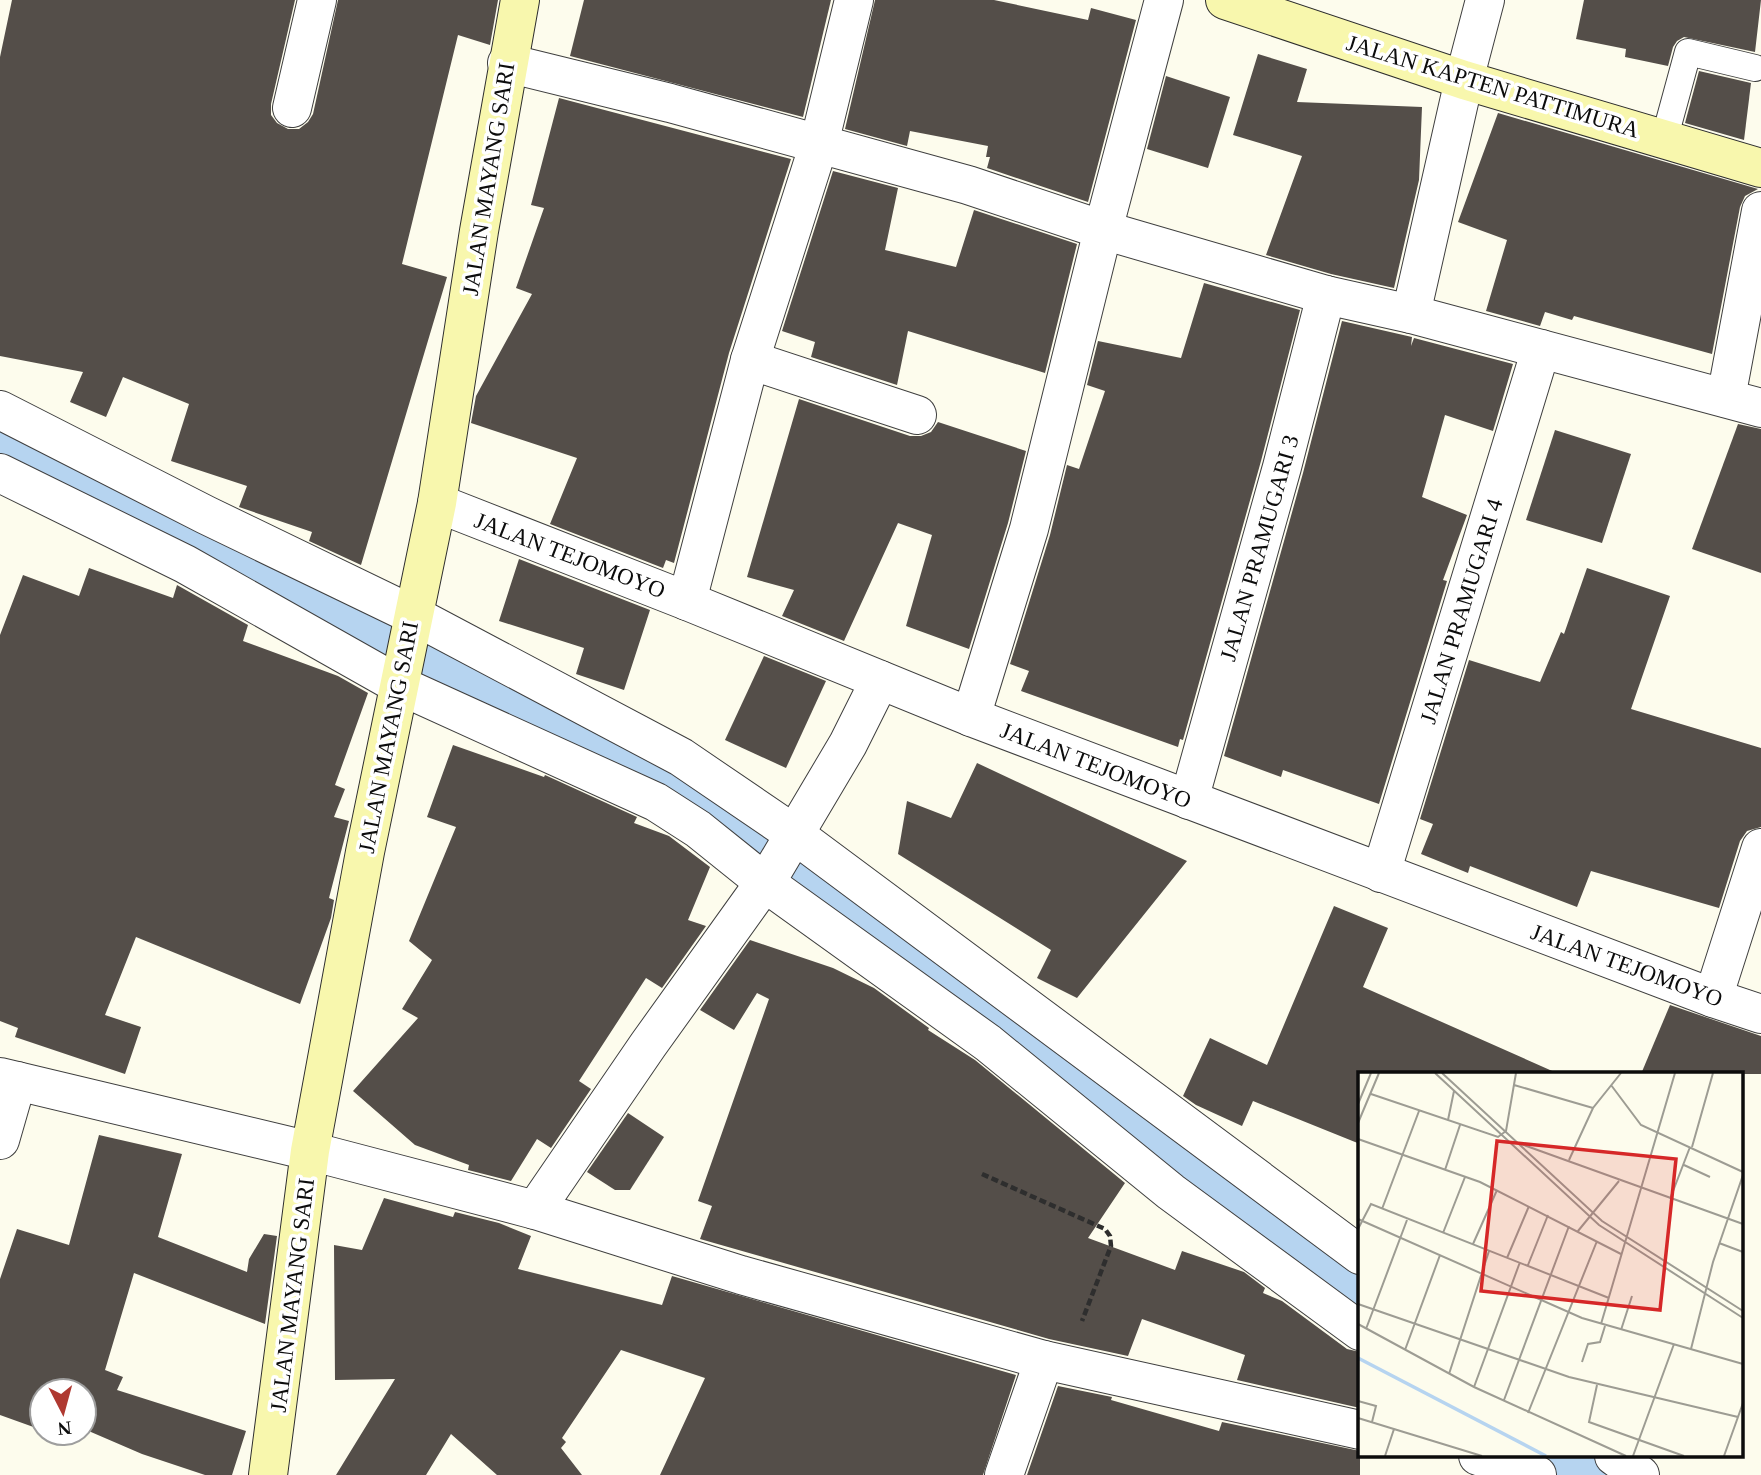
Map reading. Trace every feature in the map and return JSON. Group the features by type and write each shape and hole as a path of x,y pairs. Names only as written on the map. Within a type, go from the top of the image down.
{"street":[{"path":"292,107 317,0"},
{"name":"JALAN MAYANG SARI","path":"268,1475 310,1151 365,852 437,503 507,63 520,0"},
{"path":"687,601 750,360 819,144 853,0"},
{"path":"971,717 1029,529 1103,230 1164,0"},
{"name":"JALAN KAPTEN PATTIMURA","path":"1226,0 1464,80 1761,168"},
{"path":"1411,314 1485,0"},
{"path":"507,63 670,103 968,185 1103,230 1326,295 1411,314 1743,403 1761,211"},
{"name":"JALAN PRAMUGARI 3","path":"1189,800 1282,467 1326,295"},
{"name":"JALAN PRAMUGARI 4","path":"1381,873 1541,349"},
{"path":"750,360 917,415"},
{"path":"0,410 412,617 681,757 780,857 988,1043 1171,1192 1358,1330"},
{"path":"0,473 185,564 403,678 656,802 698,829 780,857 1358,1254"},
{"name":"JALAN TEJOMOYO","path":"437,503 971,717 1713,999 1761,1014"},
{"path":"535,1210 780,857 848,744 880,680"},
{"path":"1713,999 1761,848"},
{"path":"0,1140 8,1079 310,1151 535,1210 741,1275 1055,1362 1358,1430"},
{"path":"1004,1475 1055,1362"},
{"path":"1484,1458 1538,1475"},
{"path":"1522,1458 1538,1475"},
{"path":"1617,1458 1640,1475"}],"lane":[{"path":"1664,140 1688,52 1755,68"}],"path":[{"path":"982,1174 1105,1229 1110,1236 1111,1246 1055,1362"}],"building":[{"path":"12,0 295,0 271,104 271,115 277,123 288,129 299,129 313,114 338,0 498,0 490,45 458,35 402,264 447,277 361,565 309,541 312,532 239,507 247,486 171,461 189,404 123,377 106,417 70,402 83,372 0,356 0,57"},
{"path":"584,0 831,0 803,117 570,56"},
{"path":"875,0 994,0 1088,20 1091,8 1136,20 1088,202 987,168 990,157 986,157 988,146 910,131 907,146 845,129"},
{"path":"1584,0 1761,0 1755,52 1684,37 1673,47 1668,66 1625,57 1626,49 1576,39"},
{"path":"1258,54 1307,69 1297,102 1422,107 1419,180 1394,288 1331,274 1266,255 1302,156 1233,135"},
{"path":"1699,71 1751,83 1744,140 1685,123"},
{"path":"1166,76 1230,97 1208,168 1147,149"},
{"path":"559,98 791,159 729,353 674,563 666,560 663,568 550,524 577,458 471,423 476,396 532,294 516,288 544,208 531,205"},
{"path":"1498,113 1758,189 1745,196 1740,207 1712,354 1574,316 1572,320 1545,312 1540,326 1486,311 1507,240 1458,222"},
{"path":"833,171 898,188 885,250 956,267 974,210 1077,244 1045,373 908,331 897,385 811,357 815,342 782,331"},
{"path":"1204,283 1300,310 1261,461 1183,740 1180,739 1178,747 1021,691 1029,671 1010,664 1050,535 1067,465 1079,469 1105,391 1087,385 1098,341 1181,358"},
{"path":"1342,321 1412,337 1411,346 1414,338 1513,364 1493,431 1445,415 1422,497 1467,515 1443,580 1447,581 1379,804 1283,770 1281,777 1224,756 1303,473"},
{"path":"799,399 910,436 931,432 938,422 1026,451 1008,523 969,649 906,626 932,535 898,523 844,641 782,616 794,590 747,577"},
{"path":"1738,424 1761,429 1761,573 1692,549"},
{"path":"1555,430 1631,454 1602,543 1526,520"},
{"path":"519,559 650,610 624,690 576,674 584,648 499,621"},
{"path":"89,568 173,598 177,585 248,625 243,641 338,676 368,693 335,785 345,789 334,817 349,821 329,898 334,900 331,918 300,1004 136,937 105,1015 141,1027 125,1074 15,1037 18,1028 0,1021 0,635 23,575 79,596"},
{"path":"1587,568 1670,596 1631,709 1761,748 1761,827 1747,831 1740,841 1719,908 1591,871 1577,907 1470,866 1468,873 1421,854 1433,824 1420,819 1469,660 1540,682 1561,632 1564,634"},
{"path":"764,656 826,681 786,768 725,740"},
{"path":"453,745 544,777 545,775 637,817 634,823 669,836 710,867 688,920 706,926 662,988 646,978 579,1081 591,1089 551,1148 537,1139 511,1181 468,1170 469,1165 415,1145 353,1091 418,1018 402,1009 432,960 409,941 456,827 427,817"},
{"path":"977,763 1187,861 1077,998 1037,978 1051,950 898,854 907,801 951,818"},
{"path":"1334,906 1388,928 1363,987 1554,1072 1358,1072 1358,1143 1253,1101 1242,1126 1196,1105 1183,1096 1210,1038 1267,1065"},
{"path":"750,940 833,968 874,988 929,1028 928,1030 975,1060 1125,1183 1088,1238 1175,1270 1182,1251 1244,1272 1265,1288 1263,1293 1282,1301 1347,1349 1358,1352 1358,1408 1237,1380 1245,1355 1142,1319 1128,1356 1049,1339 700,1239 712,1206 698,1201 769,999 757,993 734,1030 700,1010"},
{"path":"1670,1005 1761,1036 1761,1074 1642,1072"},
{"path":"628,1113 664,1137 630,1190 615,1190 587,1172"},
{"path":"99,1135 182,1154 158,1237 247,1272 249,1259 264,1234 277,1236 265,1324 134,1273 105,1370 123,1377 117,1390 246,1431 232,1475 205,1475 142,1454 98,1435 98,1377 28,1377 28,1425 0,1415 0,1279 17,1229 69,1245"},
{"path":"384,1198 453,1217 455,1212 499,1223 531,1236 518,1269 662,1305 672,1276 1016,1375 983,1475 660,1475 705,1378 621,1350 562,1438 566,1442 561,1448 582,1475 497,1475 451,1434 426,1475 336,1475 395,1379 335,1380 334,1245 362,1250"},
{"path":"1058,1386 1112,1397 1111,1400 1219,1431 1222,1422 1358,1451 1360,1458 1360,1475 1027,1475"}],"waterway":[{"path":"0,444 391,651 686,777 1358,1291"},
{"path":"1576,1458 1598,1475"}]}
